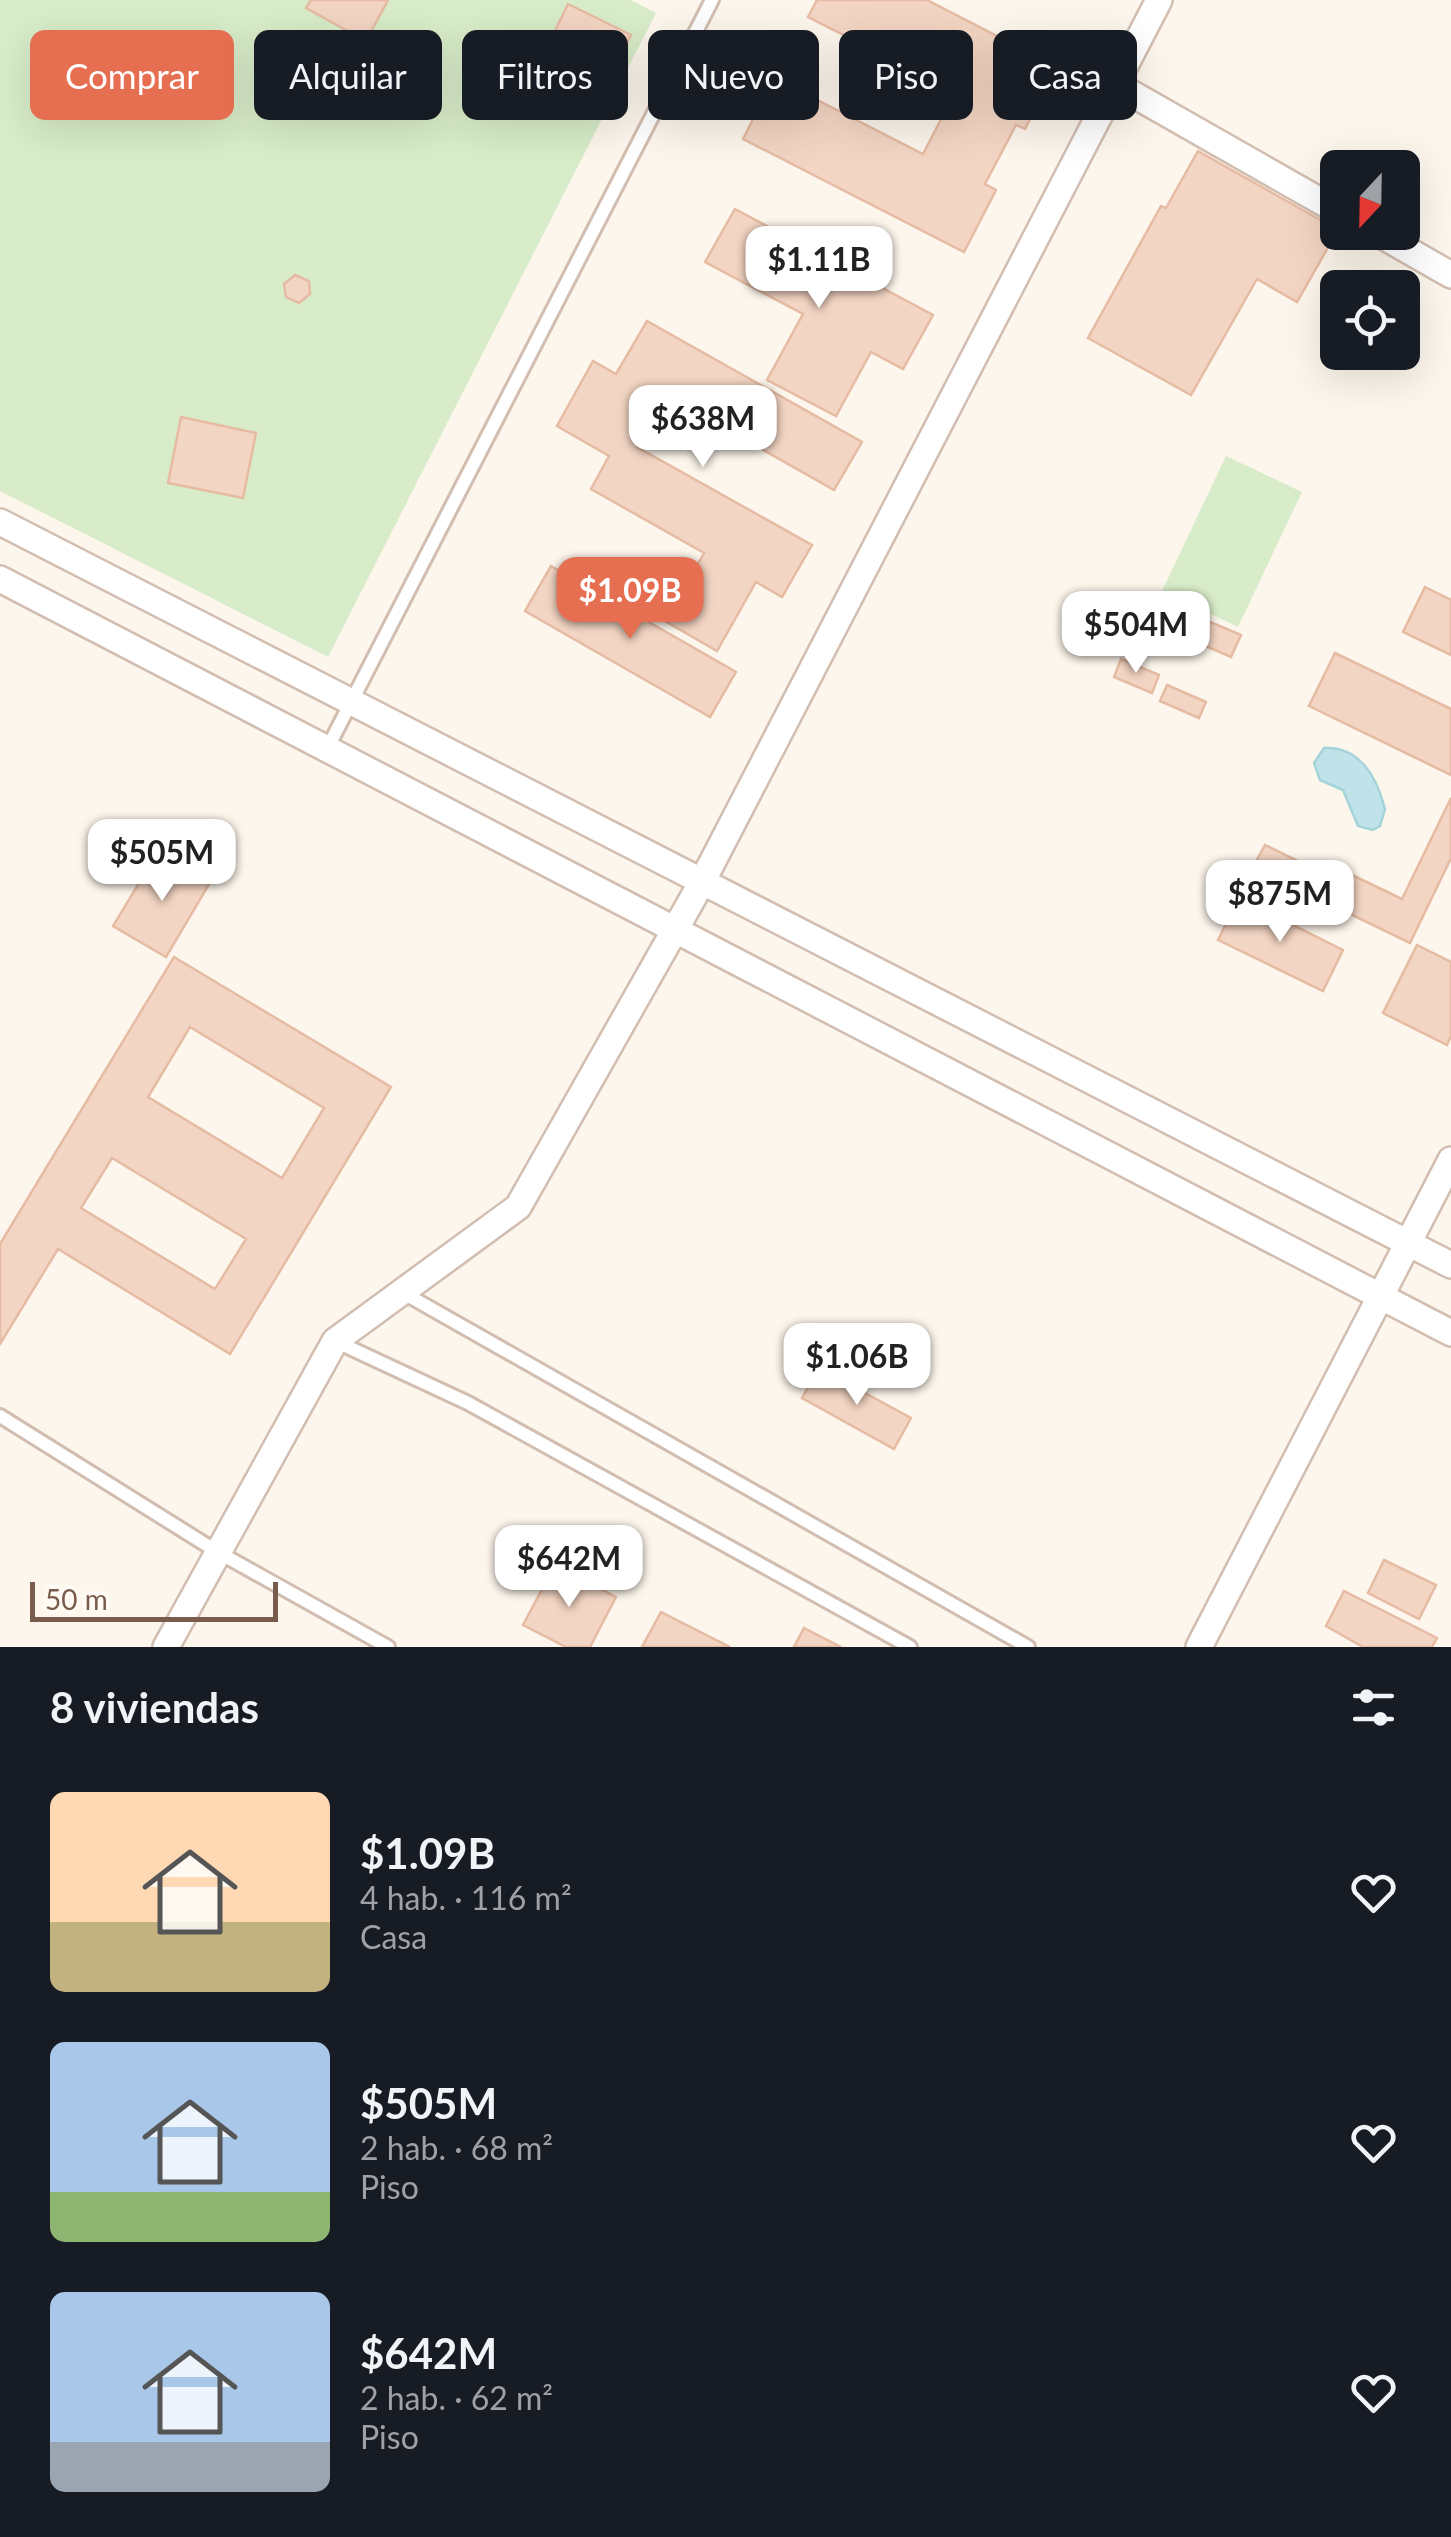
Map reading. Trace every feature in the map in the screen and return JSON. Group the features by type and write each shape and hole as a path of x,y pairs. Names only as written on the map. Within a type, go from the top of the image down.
{"street":[{"path":"1137,42 1159,0"},
{"path":"1137,96 1320,200"},
{"path":"166,1647 335,1341 518,1207 672,928 702,882 1096,120"},
{"path":"1407,250 1451,275"},
{"path":"0,522 1451,1266"},
{"path":"0,579 1451,1333"},
{"path":"1199,1647 1451,1160"}],"lane":[{"path":"327,748 709,1"},
{"path":"400,1291 1028,1647"},
{"path":"335,1341 468,1403 910,1647"},
{"path":"0,1416 216,1551 388,1647"}],"green space":[{"path":"0,0 631,0 656,13 628,68 628,30 462,30 462,120 602,120 328,657 0,491"},
{"path":"1226,456 1302,492 1238,627 1162,591"}],"water":[{"path":"1324,748 1348,752 1365,766 1385,809 1380,826 1373,830 1358,826 1343,790 1320,780 1314,763"}],"building":[{"path":"311,0 388,0 372,30 346,30 306,8"},
{"path":"817,0 927,0 993,34 993,120 1030,120 1025,129 1016,125 985,184 996,190 964,252 743,139 753,120 819,120 819,101 839,111 839,120 856,120 923,154 941,120 973,120 973,30 839,33 808,17"},
{"path":"568,4 621,30 555,30"},
{"path":"1198,151 1320,220 1320,250 1327,250 1297,302 1257,279 1191,395 1088,338 1161,206 1166,208"},
{"path":"735,209 933,315 903,369 871,352 836,416 767,380 803,314 705,262"},
{"path":"295,275 309,281 310,294 299,303 286,297 284,284"},
{"path":"647,321 862,442 834,490 652,387 649,393 663,401 637,447 812,545 782,597 756,582 717,651 665,621 704,553 591,489 609,456 557,426 593,361 616,374"},
{"path":"181,417 256,433 243,498 168,483"},
{"path":"551,566 736,672 710,717 525,611"},
{"path":"1425,587 1451,600 1451,655 1403,632"},
{"path":"1158,600 1241,635 1231,657 1149,621"},
{"path":"1335,653 1451,709 1451,775 1309,706"},
{"path":"1121,659 1159,675 1152,693 1114,677"},
{"path":"1167,685 1206,702 1199,718 1160,701"},
{"path":"1451,798 1451,858 1410,943 1253,867 1265,845 1343,883 1348,873 1402,899"},
{"path":"159,850 211,881 166,957 113,926"},
{"path":"1239,898 1343,950 1323,991 1218,940"},
{"path":"1417,945 1451,962 1451,1036 1447,1045 1383,1013"},
{"path":"174,957 391,1087 230,1354 58,1249 0,1344 0,1244","holes":["190,1027 324,1108 282,1178 148,1097","112,1158 246,1239 215,1289 81,1208"]},
{"path":"819,1368 911,1418 894,1449 802,1398"},
{"path":"1384,1560 1436,1585 1419,1619 1368,1593"},
{"path":"555,1565 616,1597 590,1647 566,1647 523,1625"},
{"path":"1344,1591 1437,1638 1432,1647 1363,1647 1326,1626"},
{"path":"661,1612 730,1647 642,1647"},
{"path":"804,1628 841,1647 794,1647"}]}
